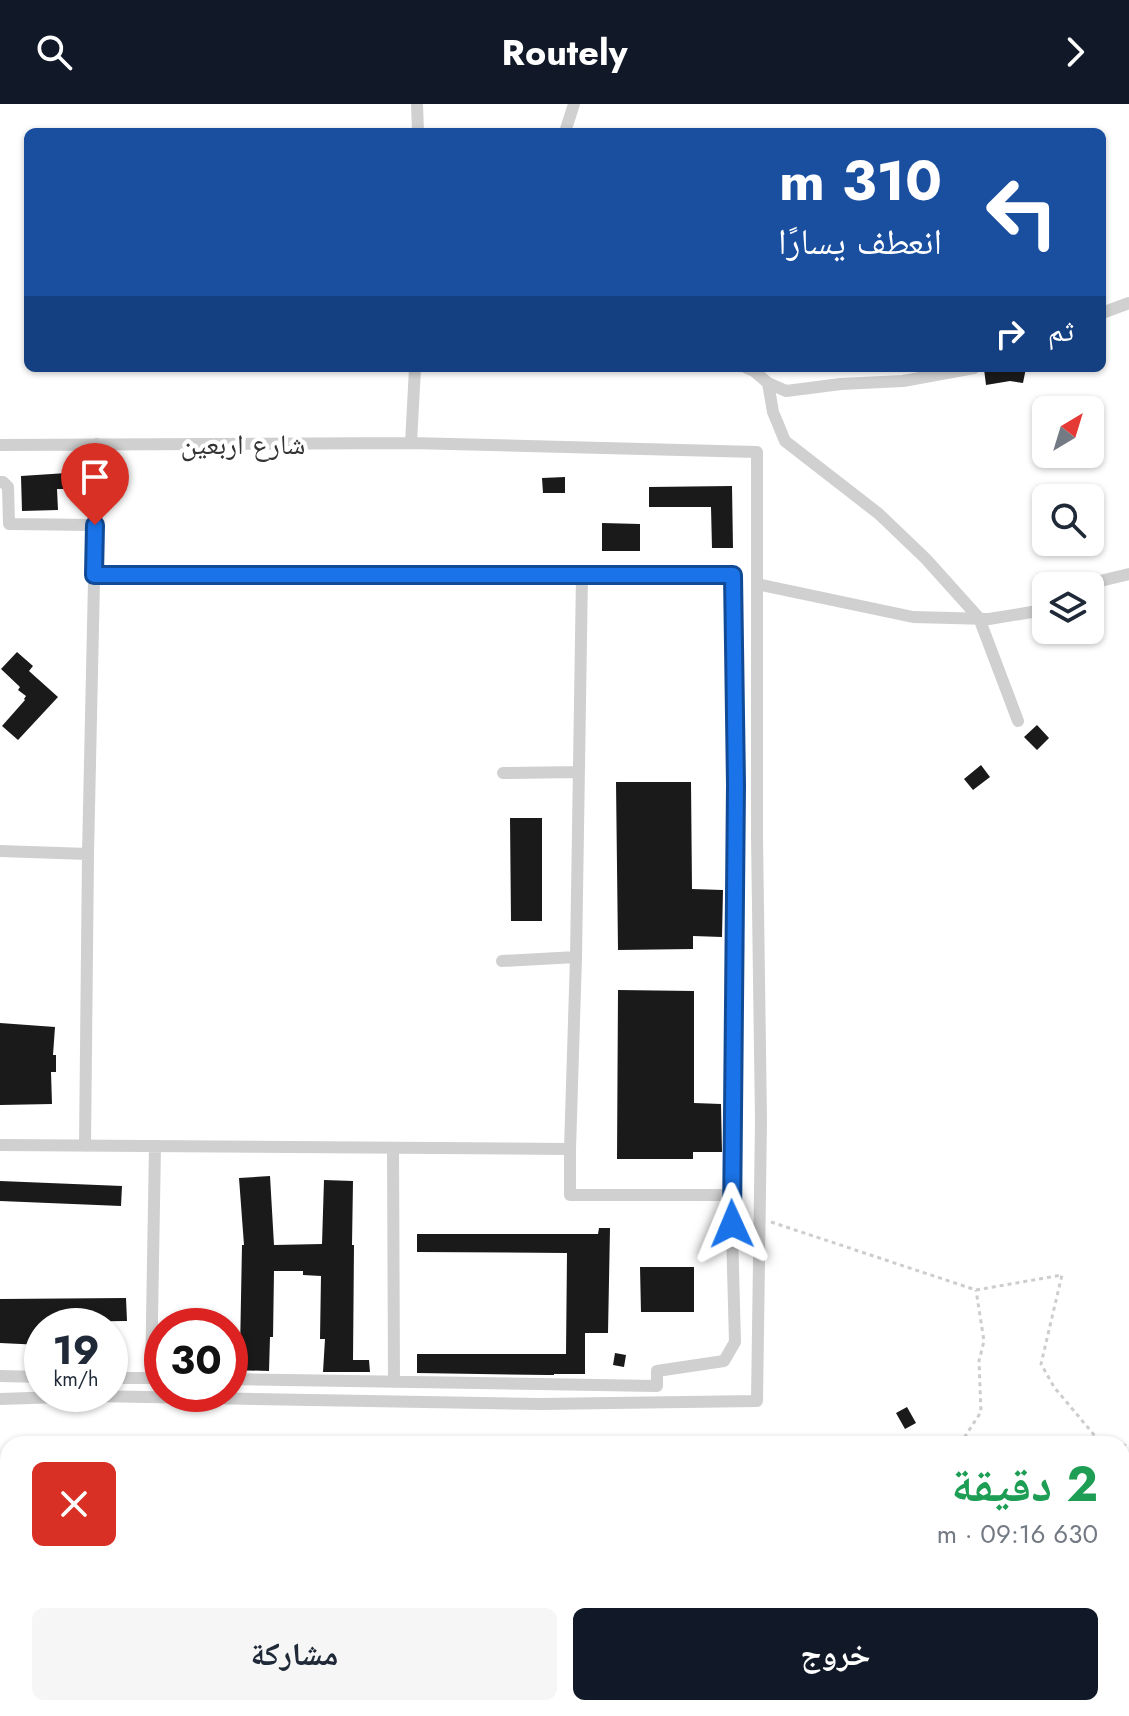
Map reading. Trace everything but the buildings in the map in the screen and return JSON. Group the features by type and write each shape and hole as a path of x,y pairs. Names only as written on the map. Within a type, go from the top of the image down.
{"street":[{"path":"417,104 418,128"},
{"path":"566,128 574,104"},
{"path":"1106,312 1129,303"},
{"path":"411,443 415,372"},
{"path":"755,372 768,383 786,391 903,381 952,372"},
{"path":"768,383 773,412 785,441 879,514 926,559 979,618 1018,721"},
{"name":"شارع اربعين","path":"0,445 411,443 757,452 757,584"},
{"path":"85,1146 97,444"},
{"path":"0,482 8,487 9,524 95,525"},
{"path":"1104,580 1129,574"},
{"path":"94,575 733,575 736,801 731,1195 735,1342 724,1361 657,1371 657,1386 248,1379"},
{"path":"582,575 570,1195 731,1195"},
{"path":"0,1399 92,1396 540,1404 757,1401 761,1121 757,584 913,617 989,619 1032,612"},
{"path":"503,773 579,772"},
{"path":"0,851 88,854"},
{"path":"502,961 576,957"},
{"path":"0,1145 570,1149"},
{"path":"155,1146 156,1308"},
{"path":"393,1148 394,1382"},
{"path":"0,1376 24,1377"}],"path":[{"path":"760,1218 976,1290 1062,1275 1041,1364 1054,1387 1095,1436"},
{"path":"965,1436 981,1412 979,1361 984,1341 976,1290"}],"route":[{"path":"95,525 94,575 733,575 736,785 732,1224"}]}
